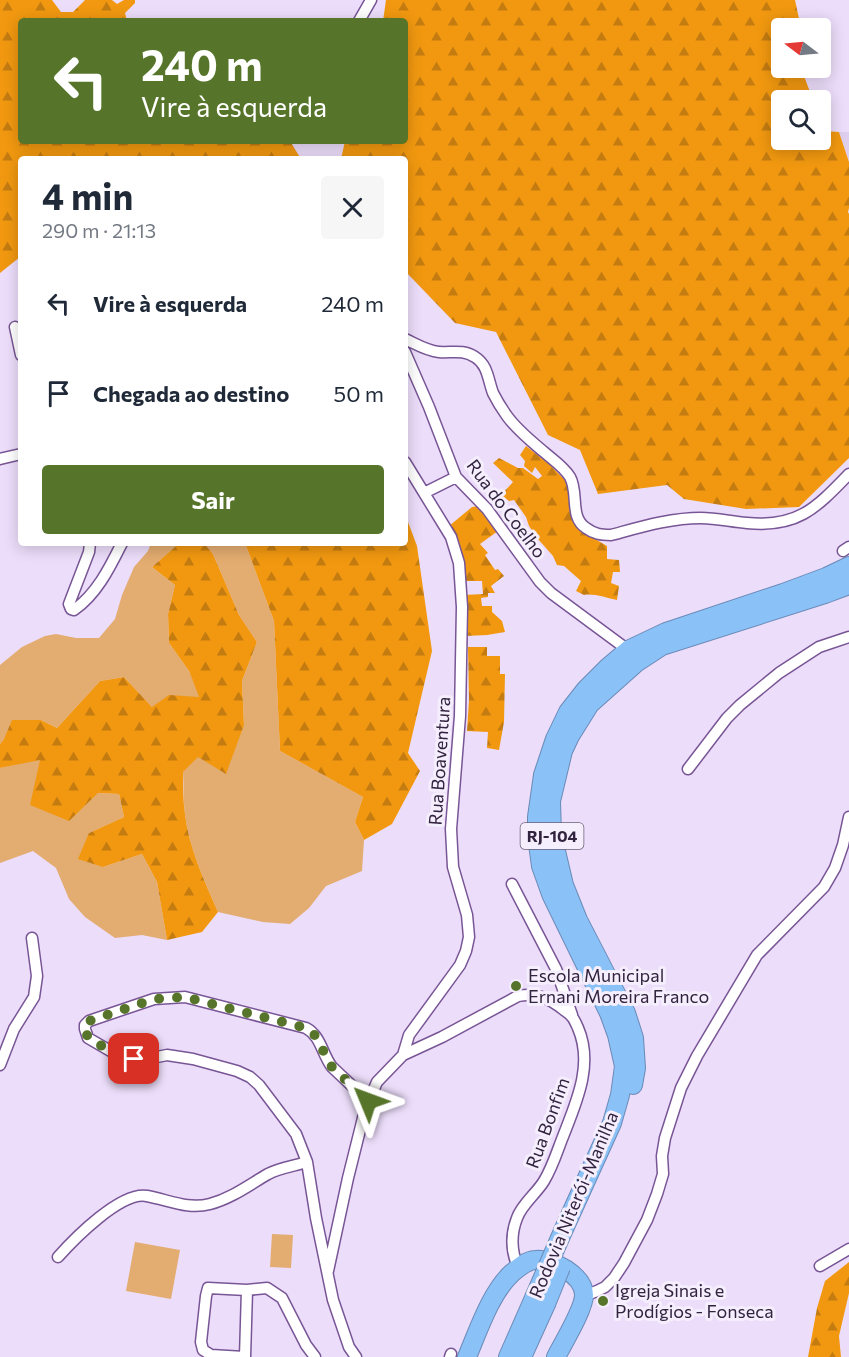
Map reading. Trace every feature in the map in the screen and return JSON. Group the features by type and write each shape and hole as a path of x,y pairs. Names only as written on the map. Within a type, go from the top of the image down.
{"highway":[{"name":"Rodovia Niterói-Manilha","path":"522,1357 540,1301 612,1123 620,1095 624,1066 609,1013 551,894 542,866 537,837 537,817 543,775 555,740 568,712 586,689 628,650 666,632 826,577 847,555"},
{"name":"Rodovia Niterói-Manilha","path":"568,1234 622,1127 636,1068 634,1038 626,1013 578,920 564,885 558,861 552,834 551,801 563,751 570,735 590,704 636,663 662,646 849,585"},
{"path":"456,1356 483,1319 502,1285 518,1267 537,1260 555,1264 576,1277 581,1283 584,1296 556,1357"},
{"name":"Rodovia Niterói-Manilha","path":"508,1357 540,1301"}],"street":[{"path":"361,18 371,0"},
{"path":"15,327 18,342"},
{"path":"408,340 426,349 440,352 456,351 476,357 484,365 492,390 508,418 570,477 574,485 577,517 581,525 592,533 612,535 663,521 703,518 750,524 778,524 791,521 804,514 849,474"},
{"name":"Rua do Coelho","path":"408,359 456,477 487,509 540,582 551,593 628,650"},
{"path":"0,459 18,455"},
{"name":"Rua Boaventura","path":"403,1054 409,1035 460,965 469,937 467,915 453,867 451,829 460,716 462,607 459,563 451,537 408,467"},
{"path":"424,493 456,477"},
{"path":"90,546 69,604 74,610 106,576 121,546"},
{"path":"688,770 719,728 740,705 779,673 819,647 849,637"},
{"path":"584,1296 605,1287 624,1263 657,1194 663,1174 662,1156 665,1138 681,1088 697,1056 757,956 824,887 843,845 849,817"},
{"name":"Rua Bonfim","path":"512,884 556,969 582,1038 585,1055 582,1084 569,1122 544,1181 518,1216 513,1232 513,1253 518,1267"},
{"path":"0,1065 15,1029 31,1003 36,989 37,976 32,939"},
{"path":"327,1275 348,1178 368,1101 377,1082 403,1054 442,1038 518,996 529,993 541,996 572,1015"},
{"path":"356,1357 349,1347 333,1300 307,1162 296,1134 258,1085 250,1077 224,1066 194,1059 167,1055 147,1059 119,1056 88,1038 85,1025 89,1021 154,999 185,997 306,1028 318,1038 332,1067 368,1101"},
{"path":"58,1257 81,1232 102,1216 138,1195 177,1204 206,1205 226,1198 270,1173 307,1162"},
{"path":"820,1266 849,1249"},
{"path":"247,1290 244,1357 211,1355 203,1350 201,1342 208,1288 247,1290 267,1288 282,1298 312,1357"}],"shaded area":[{"path":"839,132 849,132 849,162"},
{"path":"150,546 176,546 152,567 175,585 168,614 169,643 189,671 200,698 152,707 124,677 100,681 57,728 41,720 4,739 0,744 0,665 22,647 45,636 56,634 76,638 99,638 115,619 134,567"},
{"path":"206,546 246,546 274,621 280,751 363,797 355,822 364,840 362,871 326,886 309,908 290,924 263,922 218,912 198,864 187,827 183,772 197,757 244,725 242,681 257,642 239,615 213,554"},
{"path":"40,759 98,793 119,794 124,817 89,833 103,867 142,854 157,882 167,940 142,935 115,938 85,917 69,899 56,868 33,851 0,863 0,768"},
{"path":"272,1234 293,1235 291,1268 270,1267"},
{"path":"135,1242 180,1250 171,1299 126,1291"}],"green space":[{"path":"0,0 52,0 61,12 73,12 85,0 112,0 117,4 124,0 135,0 135,3 125,13 126,18 18,18 18,144 292,144 299,156 18,156 18,259 0,273"},
{"path":"386,0 795,0 799,18 771,18 771,78 805,78 809,90 771,90 771,150 831,150 831,131 839,132 849,162 849,458 799,507 746,509 684,499 667,485 598,494 580,450 548,435 496,332 455,323 408,274 408,156 342,156 344,144 408,144 408,18 383,18"},
{"path":"526,446 564,479 590,536 607,546 607,559 619,560 620,572 613,572 611,583 619,586 617,600 584,595 576,591 581,581 564,566 557,565 553,556 529,526 526,517 514,500 509,501 501,495 513,482 493,463 499,458 518,468 523,468 538,479 542,476 535,467 532,473 524,466 525,461 520,455"},
{"path":"479,506 498,531 480,544 488,553 485,555 495,570 498,569 504,576 491,586 495,593 488,593 488,597 481,598 482,606 492,606 492,612 502,621 505,632 465,636 464,595 483,594 482,581 464,581 449,526 472,507"},
{"path":"408,522 417,546 432,651 408,753 420,771 392,824 364,840 355,822 363,797 280,751 274,621 246,546 408,546"},
{"path":"176,546 206,546 213,554 239,615 257,642 242,681 244,725 226,774 198,757 183,772 184,809 190,839 218,912 202,932 167,940 157,882 142,854 103,867 78,859 89,833 124,817 119,794 98,793 69,821 30,805 40,760 0,768 0,744 12,720 41,720 57,728 100,681 124,677 152,707 169,695 199,697 189,671 169,643 168,614 175,585 152,567"},
{"path":"468,647 487,647 487,656 500,656 500,674 505,674 504,722 499,750 487,748 488,732 467,731"},
{"path":"849,1262 849,1293 839,1336 841,1357 808,1357 817,1308 825,1281"}],"place":[{"name":"Escola Municipal Ernani Moreira Franco","path":"516,986"},
{"name":"Igreja Sinais e Prodígios - Fonseca","path":"603,1301"}],"route":[{"path":"134,1059 119,1056 88,1038 85,1025 89,1021 154,999 185,997 306,1028 318,1038 332,1067 368,1101"}]}
